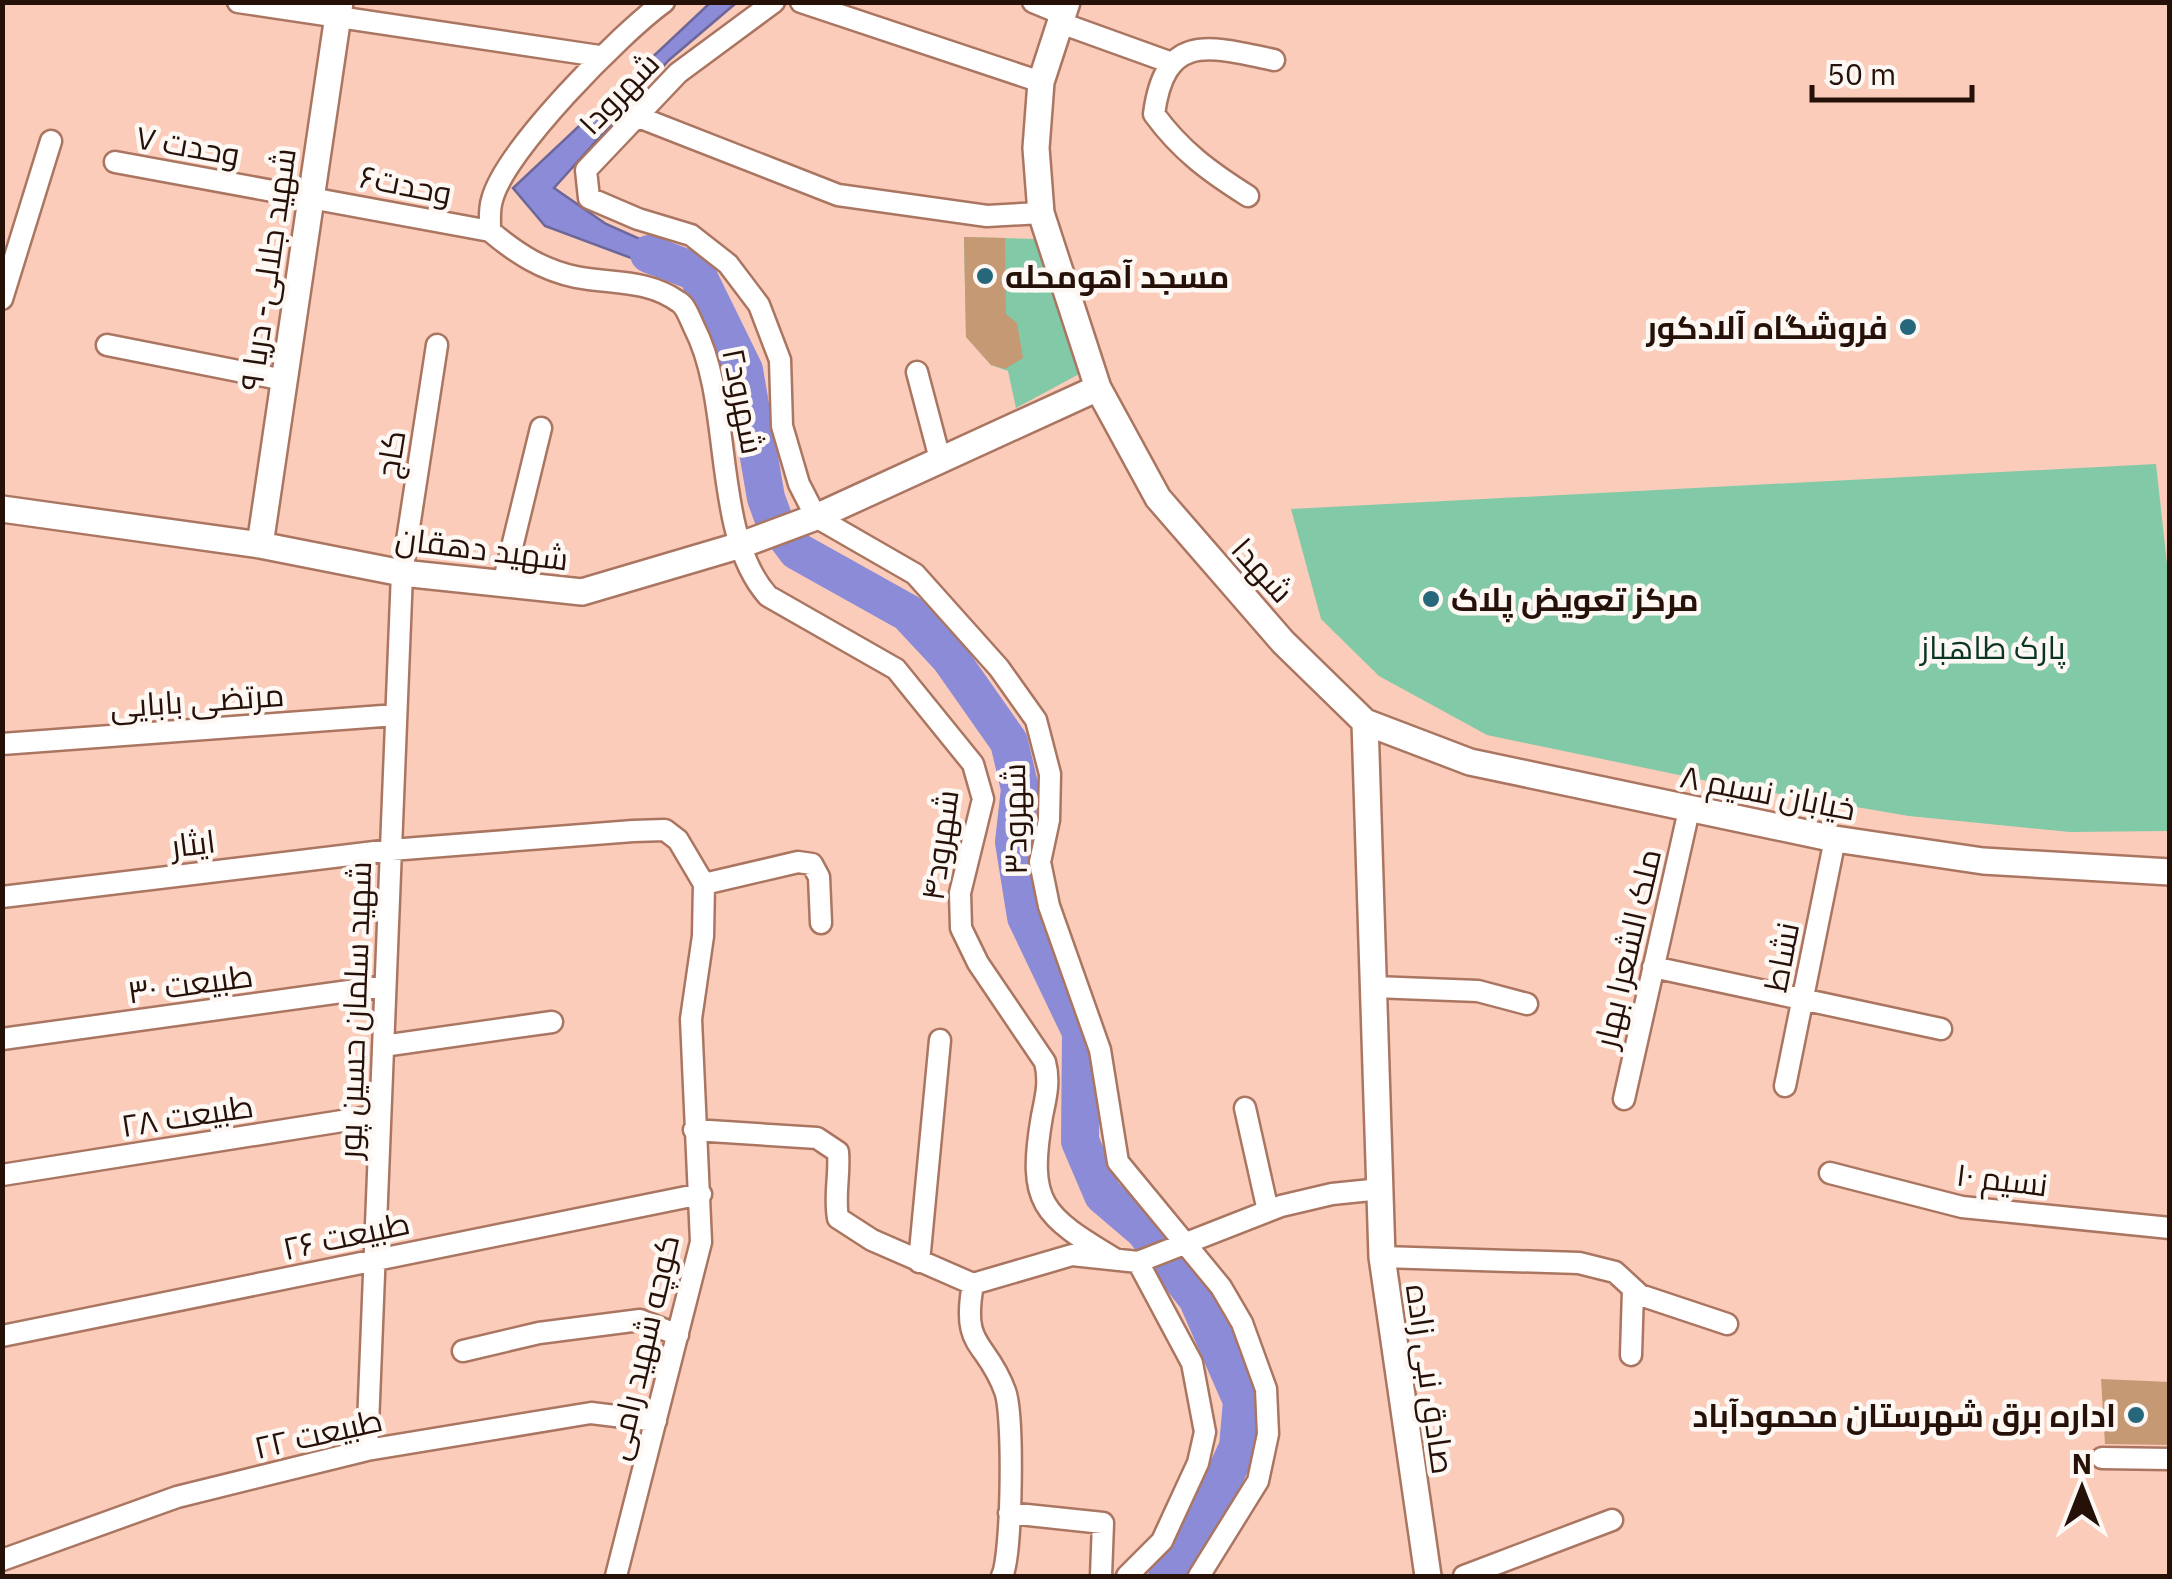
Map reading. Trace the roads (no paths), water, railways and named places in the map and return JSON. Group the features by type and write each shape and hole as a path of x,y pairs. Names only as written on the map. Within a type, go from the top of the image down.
{"street":[{"path":"238,2 339,10 600,56"},
{"path":"490,231 492,200 503,174 600,56 664,2"},
{"name":"شهرود۱","path":"774,2 678,74 586,170 589,198 638,220 691,235 728,264 759,306 780,360 782,426 799,484 816,517"},
{"path":"801,2 1041,82"},
{"path":"1033,2 1169,62"},
{"name":"شهید جلالی- دریا ۹","path":"260,545 339,10"},
{"name":"شهدا","path":"1062,13 1041,82 1036,148 1040,214 1098,388 1158,498 1283,642 1365,722"},
{"path":"1248,196 1195,163 1154,114 1158,85 1169,62 1190,49 1274,60"},
{"path":"636,116 838,195 986,216 1040,214"},
{"path":"2,298 52,141"},
{"name":"وحدت ۷","path":"116,162 310,196"},
{"name":"وحدت۶","path":"310,196 490,231"},
{"name":"شهرود۲","path":"490,231 522,258 576,277 629,280 682,303 709,356 741,545"},
{"path":"106,345 284,380"},
{"name":"کاج","path":"402,573 437,345"},
{"path":"918,372 940,458"},
{"name":"شهید دهقان","path":"2,509 260,545 402,573 582,592 741,545 816,517 1098,388"},
{"path":"502,584 542,428"},
{"name":"شهرود۳","path":"816,517 915,574 999,668 1036,720 1050,774 1048,820 1040,862 1050,906 1100,1050 1118,1162 1188,1245 1242,1323 1266,1389 1268,1434 1258,1481 1199,1576"},
{"name":"شهرود۴","path":"741,545 748,567 768,596 896,669 973,764 983,799 960,893 961,928 978,963 1037,1047 1049,1076 1034,1161 1046,1207 1054,1220 1115,1258"},
{"name":"شهید سلمان حسین پور","path":"367,1450 402,573"},
{"name":"مرتضی بابایی","path":"2,744 396,715"},
{"path":"694,1130 817,1138 838,1152 838,1218 872,1240 973,1284 1072,1255 1138,1262 1268,1211 1332,1194 1381,1189 1365,722"},
{"name":"خیابان نسیم ۸","path":"1365,722 1470,762 1835,840 1984,861 2170,872"},
{"name":"ملک الشعرا بهار","path":"1624,1099 1689,810"},
{"name":"ایثار","path":"2,896 391,850 664,830 691,856 704,884"},
{"name":"نشاط","path":"1785,1086 1835,840"},
{"path":"704,884 798,862 812,864 819,876 821,923"},
{"name":"کوچه شهید رامی","path":"616,1576 701,1242 691,1019 703,936 704,884"},
{"path":"1653,967 1941,1029"},
{"name":"طبیعت ۳۰","path":"2,1039 385,986"},
{"path":"1374,988 1478,991 1528,1004"},
{"path":"383,1046 552,1022"},
{"path":"919,1262 940,1040"},
{"path":"1245,1108 1268,1211"},
{"name":"طبیعت ۲۸","path":"2,1175 380,1115"},
{"name":"نسیم ۱۰","path":"1830,1173 1962,1207 2170,1228"},
{"name":"صادق نبی زاده","path":"1381,1189 1382,1257 1428,1576"},
{"name":"طبیعت ۲۶","path":"2,1336 701,1194"},
{"path":"1382,1257 1579,1263 1615,1272 1633,1290 1727,1324"},
{"path":"1127,1576 1162,1541 1198,1462 1205,1432 1192,1363 1138,1262"},
{"path":"973,1284 967,1317 972,1338 1006,1393 1009,1513 1002,1576"},
{"path":"1632,1354 1633,1290"},
{"path":"464,1350 538,1333 640,1320 678,1336"},
{"name":"طبیعت ۲۲","path":"2,1560 177,1497 367,1450 592,1413 656,1421"},
{"path":"2102,1458 2170,1459"},
{"path":"1009,1513 1103,1523 1100,1576"},
{"path":"1464,1576 1612,1520"}],"water":[{"path":"711,2 736,3 669,60 554,188 606,224 705,268 685,278 545,226 513,188"}],"waterway":[{"path":"649,254 696,272 744,370 766,498 774,520 797,551 908,613 950,658 1009,742 1020,789 1014,842 1026,917 1081,1032 1080,1141 1103,1195 1144,1230 1197,1298 1242,1401 1238,1447 1212,1504 1167,1576"}],"place":[{"name":"مسجد آهومحله","path":"985,276"},
{"name":"فروشگاه آلادکور","path":"1908,327"},
{"name":"مرکز تعویض پلاک","path":"1431,599"},
{"name":"اداره برق شهرستان محمودآباد","path":"2136,1415"}],"park label":[{"name":"پارک طاهباز","path":"1993,647"}]}
